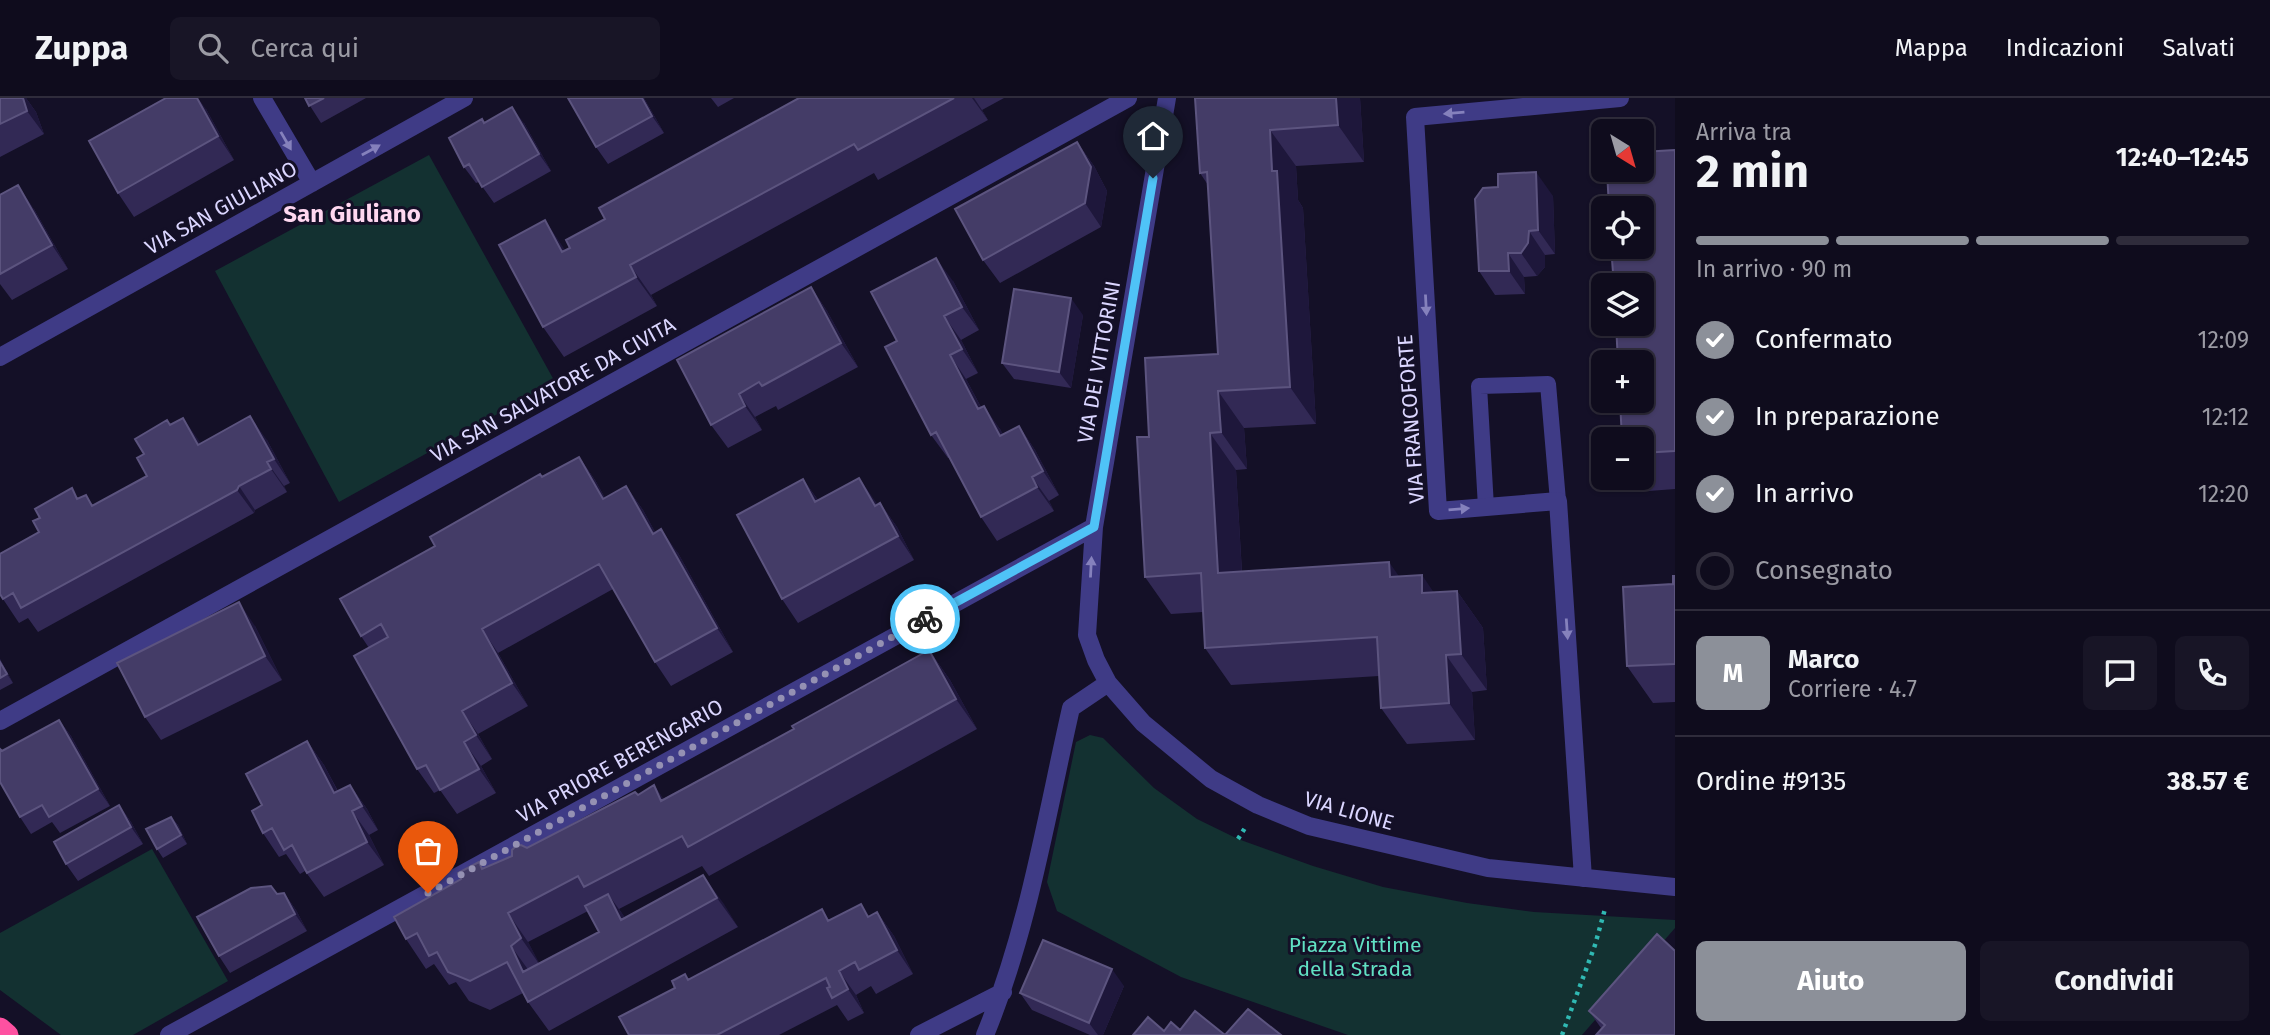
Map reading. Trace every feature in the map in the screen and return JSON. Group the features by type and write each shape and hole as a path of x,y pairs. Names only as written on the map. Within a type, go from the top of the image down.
{"highway":[{"path":"0,1028 8,1035"}],"street":[{"path":"262,98 312,183"},
{"name":"VIA SAN GIULIANO","path":"0,357 464,98"},
{"name":"VIA SAN SALVATORE DA CIVITA","path":"0,721 1128,98"},
{"name":"VIA DEI VITTORINI","path":"1087,635 1094,527 1167,98"},
{"name":"VIA FRANCOFORTE","path":"1558,501 1438,511 1415,117 1619,98"},
{"path":"1558,501 1583,878"},
{"name":"VIA PRIORE BERENGARIO","path":"169,1035 1094,527"},
{"name":"VIA LIONE","path":"1087,635 1108,683 1143,723 1211,779 1258,805 1309,826 1488,868 1675,887"},
{"path":"985,1035 1003,992 1018,944 1070,708 1108,683"},
{"path":"919,1035 1003,992"}],"lane":[{"path":"1486,507 1479,386 1548,384 1558,501"}],"path":[{"path":"1562,1035 1595,945 1613,881"}],"green space":[{"path":"429,155 555,382 339,502 215,271"},
{"name":"Piazza Vittime della Strada","path":"1090,735 1103,738 1154,788 1197,819 1238,839 1313,866 1383,887 1467,903 1534,912 1675,920 1675,928 1582,1035 1348,1035 1181,977 1057,911 1047,882 1076,742"},
{"path":"152,849 228,981 133,1035 61,1035 0,990 0,933"}],"building":[{"path":"0,98 23,98 27,111 0,124"},
{"path":"166,98 197,98 218,136 118,193 89,141"},
{"path":"305,98 324,98 309,106"},
{"path":"568,98 642,98 652,116 596,147"},
{"path":"799,98 954,98 858,150 854,144 630,265 636,277 543,327 499,245 545,220 562,252 570,248 566,240 605,219 599,208"},
{"path":"1195,98 1336,98 1338,125 1270,130 1272,171 1277,171 1290,387 1218,391 1221,432 1210,433 1218,573 1389,562 1390,577 1422,575 1422,593 1457,591 1461,654 1446,655 1449,703 1381,708 1377,637 1205,648 1201,573 1145,577 1137,437 1149,437 1145,358 1218,354 1207,172 1200,173"},
{"path":"512,107 539,154 482,187 469,164 464,167 449,138 482,119 484,123"},
{"path":"1077,142 1091,167 1085,203 983,260 955,209"},
{"path":"1675,150 1675,451 1654,452 1654,427 1621,427 1621,413 1654,413 1654,350 1617,350 1617,336 1654,336 1654,273 1613,273 1612,259 1654,259 1654,196 1608,196 1608,182 1654,182 1654,151"},
{"path":"1536,172 1538,230 1529,231 1528,243 1521,253 1508,253 1509,271 1479,271 1475,199 1483,188 1498,187 1498,174"},
{"path":"18,185 52,245 0,274 0,195"},
{"path":"936,258 962,307 944,316 962,349 950,355 978,409 984,406 1000,436 1019,426 1043,471 1032,477 1037,487 981,517 936,432 931,435 885,347 897,341 871,292"},
{"path":"811,287 841,343 762,386 759,382 739,394 745,406 711,425 677,360"},
{"path":"1014,289 1071,298 1059,372 1002,363"},
{"path":"250,416 274,459 267,462 271,469 21,608 13,593 3,599 0,594 0,554 39,532 33,521 40,518 35,509 72,488 77,499 86,495 92,506 147,476 137,458 144,454 135,439 167,420 170,425 183,418 198,445"},
{"path":"579,457 603,499 626,486 653,534 661,529 717,628 655,662 599,564 482,629 512,683 462,711 476,735 464,742 479,769 440,790 426,765 417,769 354,656 388,637 381,624 361,636 340,599 435,546 430,537 540,474 542,477"},
{"path":"859,478 875,506 880,503 898,536 782,599 737,515 803,479 815,502"},
{"path":"1673,576 1675,664 1627,666 1623,587 1673,584"},
{"path":"239,602 265,656 145,717 117,663"},
{"path":"929,650 956,699 688,847 682,836 584,887 578,876 508,913 521,938 511,946 523,972 599,932 585,906 608,894 621,920 703,875 717,898 528,1002 507,962 470,981 448,972 437,952 429,956 417,933 406,939 394,917 461,879 458,873 479,862 482,869 512,856 512,850 516,846 527,848 635,792 638,795 654,785 661,801 794,729 792,726"},
{"path":"0,662 7,674 0,678"},
{"path":"59,720 98,789 49,817 42,805 20,817 0,782 0,749 2,751"},
{"path":"307,741 334,793 350,785 362,806 352,811 367,842 307,873 292,845 284,850 272,828 263,833 252,811 262,805 246,774"},
{"path":"119,805 131,827 66,864 54,842"},
{"path":"171,817 181,835 157,849 146,829"},
{"path":"271,886 277,894 284,893 295,914 219,956 197,917 251,888"},
{"path":"861,904 868,917 877,912 897,950 859,970 855,962 839,971 848,989 832,998 826,978 717,1035 629,1035 619,1017 675,988 672,981 685,974 688,980 822,909 828,921"},
{"path":"1657,934 1675,951 1675,1035 1596,1035 1605,1025 1589,1011"},
{"path":"1043,940 1112,969 1089,1023 1020,993"},
{"path":"1248,1009 1281,1035 1225,1035"},
{"path":"1195,1011 1225,1035 1133,1035 1148,1017 1164,1031 1171,1022 1180,1030"}],"way so far":[{"path":"428,893 925,619"}],"district":[{"name":"San Giuliano","path":"352,214"}],"route":[{"path":"925,619 1094,527 1153,178"}]}
